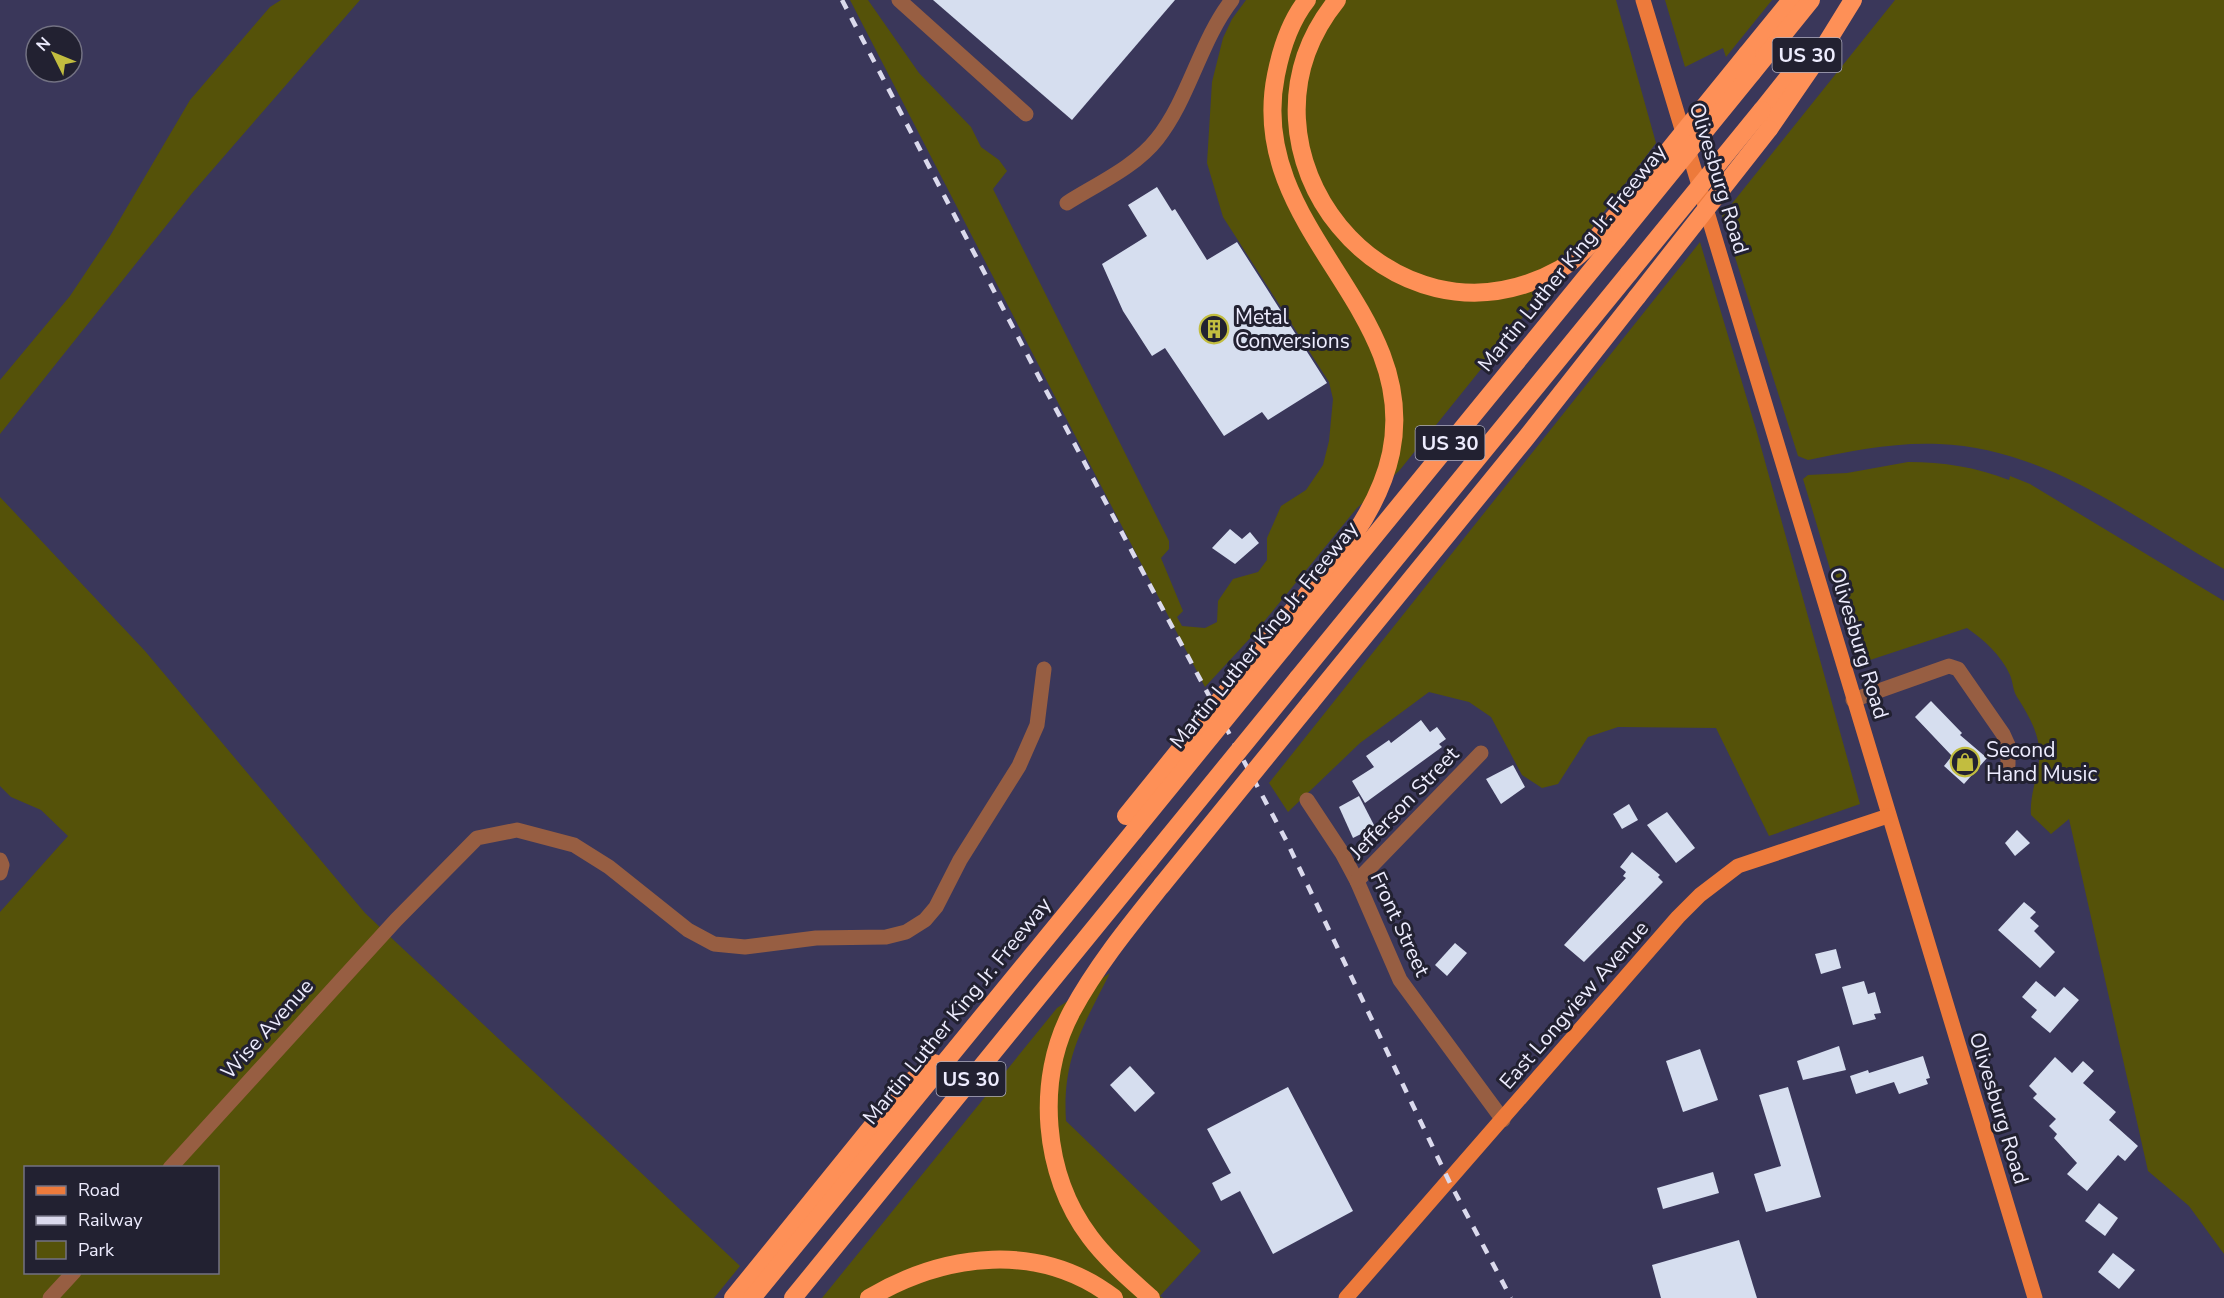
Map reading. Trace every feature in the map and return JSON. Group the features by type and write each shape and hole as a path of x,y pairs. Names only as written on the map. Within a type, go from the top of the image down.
{"highway":[{"path":"1278,640 1368,513 1384,477 1394,433 1392,386 1371,327 1304,222 1284,179 1277,155 1272,120 1274,83 1278,62 1307,0"},
{"path":"1337,0 1319,26 1303,63 1297,99 1297,136 1308,176 1317,196 1343,234 1361,251 1400,276 1420,284 1444,289 1490,290 1534,280 1560,269 1580,255 1791,0"},
{"name":"Martin Luther King Jr. Freeway","path":"752,1298 1088,886 1130,824 1278,640 1617,238 1811,0"},
{"path":"1151,1298 1105,1256 1074,1212 1056,1167 1048,1121 1049,1101 1056,1054 1071,1012 1103,961 1162,885 1526,438 1768,129 1811,69 1852,0"},
{"name":"US 30","path":"793,1298 1852,0"},
{"path":"733,1298 904,1087 959,1044"},
{"path":"869,1298 896,1282 927,1270 961,1261 992,1259 1050,1268 1087,1282 1114,1298"}],"main road":[{"name":"Olivesburg Road","path":"1643,0 2035,1298"},
{"name":"East Longview Avenue","path":"1346,1298 1678,917 1719,879 1738,866 1759,857 1888,816"}],"street":[{"path":"899,0 1026,114"},
{"path":"1067,203 1119,171 1158,138 1217,22 1232,0"},
{"path":"1853,700 1949,666 1958,669 2003,734 2008,745 2008,765"},
{"name":"Wise Avenue","path":"171,1166 396,920 477,838 517,830 574,845 609,867 688,930 714,944 745,947 816,938 886,937 906,932 925,920 936,907 964,853 1019,766 1037,725 1044,669"},
{"name":"Jefferson Street","path":"1357,881 1481,753"},
{"name":"Front Street","path":"1307,800 1342,853 1357,881 1400,980 1503,1120"},
{"path":"0,860 0,873"},
{"path":"50,1298 72,1274"}],"green space":[{"path":"281,0 360,0 193,192 0,434 0,380 70,296 110,236 190,100 270,7"},
{"path":"850,0 868,0 919,73 971,127 981,147 999,160 1007,171 993,189 1169,541 1169,549 1161,558 1183,611 1177,617 1182,626 1205,628 1217,622 1218,601 1233,579 1258,572 1267,560 1267,538 1281,506 1306,490 1323,465 1329,441 1333,399 1329,382 1223,217 1207,163 1212,82 1223,38 1232,19 1246,0 1616,0 1656,143 1544,291 1399,471 1357,508 1253,635 1205,687"},
{"path":"1665,0 1772,0 1726,57 1723,48 1685,67"},
{"path":"1895,0 2224,0 2224,569 2088,489 2016,458 1978,448 1939,444 1906,444 1873,448 1808,460 1798,456 1722,216"},
{"path":"1700,242 1756,429 1860,804 1769,836 1716,728 1618,727 1588,737 1558,784 1542,788 1522,775 1491,717 1469,702 1429,692 1360,743 1288,812 1269,783"},
{"path":"1908,462 1959,466 2009,480 2010,476 2030,484 2224,601 2224,1254 2189,1206 2148,1171 2069,819 2051,834 2031,815 2032,797 2039,764 2038,740 2002,661 1992,648 1967,628 1861,663 1858,662 1803,479 1808,475 1847,473"},
{"path":"0,497 145,651 365,913 740,1266 714,1298 0,1298 0,912 68,836 41,810 11,797 0,786"},
{"path":"1110,973 1076,1044 1067,1079 1066,1121 1201,1251 1160,1296 1163,1298 822,1298 1057,1008"}],"building":[{"path":"933,0 1175,0 1072,120"},
{"name":"Metal Conversions","path":"1157,187 1172,211 1175,209 1207,260 1237,242 1327,383 1268,420 1262,412 1224,436 1165,348 1152,356 1123,311 1102,264 1147,236 1128,205"},
{"path":"1230,529 1242,539 1250,532 1259,543 1235,564 1212,548"},
{"path":"1931,701 1962,733 1960,735 1987,758 1964,784 1944,766 1952,756 1915,717"},
{"path":"1421,720 1430,732 1437,727 1446,739 1439,744 1442,747 1365,803 1352,781 1374,767 1366,756 1389,740 1391,743"},
{"path":"1513,765 1525,787 1501,804 1486,779"},
{"path":"1359,796 1375,827 1353,838 1339,807"},
{"path":"1629,804 1638,820 1622,829 1613,814"},
{"path":"1667,812 1695,848 1676,863 1647,825"},
{"path":"2017,830 2030,843 2015,856 2005,843"},
{"path":"1632,852 1660,875 1658,877 1663,882 1584,962 1564,945 1626,878 1623,876 1626,872 1620,867"},
{"path":"2024,902 2036,912 2030,918 2039,926 2034,931 2055,952 2040,968 1998,930"},
{"path":"1455,943 1467,953 1447,976 1435,965"},
{"path":"1836,949 1841,968 1821,974 1815,954"},
{"path":"1864,981 1868,994 1875,992 1881,1013 1874,1014 1876,1019 1853,1025 1842,987"},
{"path":"2036,981 2055,997 2064,987 2079,1000 2050,1033 2031,1017 2037,1010 2022,997"},
{"path":"1839,1046 1846,1070 1803,1080 1797,1061"},
{"path":"1700,1049 1718,1100 1683,1112 1666,1061"},
{"path":"1923,1056 1930,1078 1926,1079 1928,1084 1899,1094 1894,1082 1856,1094 1850,1076 1868,1070 1869,1073"},
{"path":"2055,1057 2072,1073 2083,1061 2094,1071 2083,1083 2116,1112 2109,1120 2138,1146 2125,1161 2118,1155 2087,1191 2067,1174 2077,1163 2054,1138 2057,1134 2049,1126 2056,1119 2033,1098 2037,1094 2029,1086"},
{"path":"1130,1066 1155,1093 1135,1112 1110,1085"},
{"path":"1288,1087 1353,1211 1273,1254 1240,1191 1221,1201 1212,1183 1231,1173 1207,1129"},
{"path":"1788,1087 1821,1197 1766,1212 1754,1174 1781,1166 1759,1095"},
{"path":"1713,1172 1719,1193 1663,1209 1657,1188"},
{"path":"2099,1203 2118,1218 2105,1236 2085,1221"},
{"path":"1739,1240 1757,1298 1661,1298 1652,1265"},
{"path":"2113,1253 2135,1270 2119,1289 2098,1272"}],"railway":[{"path":"842,0 1041,381 1286,840 1449,1181 1511,1298"}],"place":[{"name":"Metal Conversions","path":"1214,329"},
{"name":"Second Hand Music","path":"1965,762"}]}
